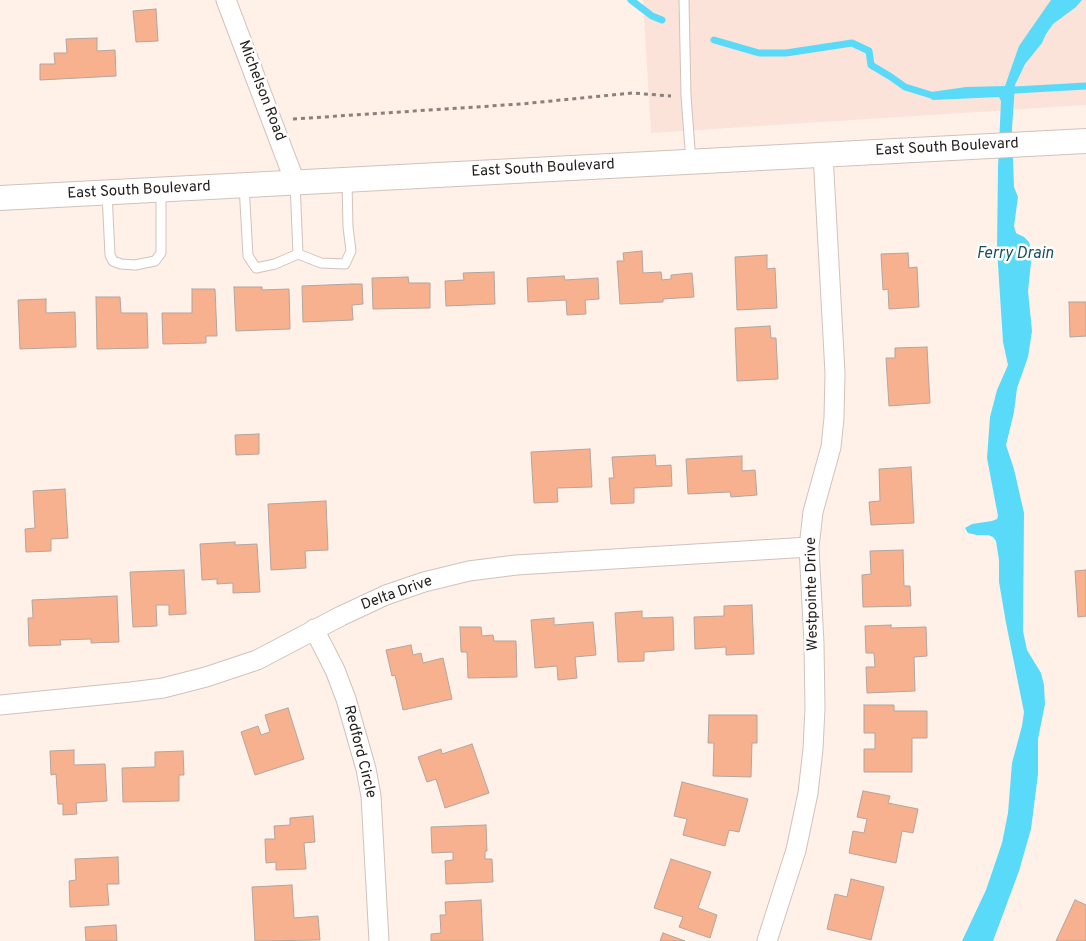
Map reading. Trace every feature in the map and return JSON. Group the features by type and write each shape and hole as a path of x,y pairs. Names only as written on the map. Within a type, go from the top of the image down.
{"street":[{"name":"Michelson Road","path":"226,0 295,182"},
{"name":"East South Boulevard","path":"0,198 1086,141"},
{"name":"Westpointe Drive","path":"767,941 796,850 808,793 814,748 814,644 809,547 814,512 831,447 835,373 823,154"},
{"name":"Delta Drive","path":"0,704 131,692 186,683 257,660 386,595 424,582 469,571 516,565 809,547"},
{"name":"Redford Circle","path":"314,630 335,670 346,699 372,796 379,941"}],"lane":[{"path":"684,0 686,96 691,162"},
{"path":"244,185 248,256 256,268 275,264 298,254 321,263 345,264 351,251 348,227 347,179"},
{"path":"295,182 298,254"},
{"path":"107,193 110,255 113,261 121,264 135,265 155,261 161,253 161,189"}],"path":[{"path":"273,121 521,104 632,93 686,96"}],"shaded area":[{"path":"643,0 1086,0 1086,105 651,133"}],"water":[{"name":"Ferry Drain","path":"1051,0 1082,0 1076,7 1053,24 1042,43 1025,64 1015,85 1012,128 1014,187 1018,197 1014,226 1016,233 1029,242 1032,253 1028,291 1032,331 1028,357 1017,388 1014,412 1006,445 1014,469 1024,513 1023,631 1027,650 1041,673 1045,704 1038,739 1038,774 1031,829 1019,871 993,941 962,941 986,890 1002,843 1008,813 1012,763 1024,712 999,582 999,560 996,541 988,535 968,533 965,528 972,524 992,521 997,519 998,516 987,458 990,417 997,390 1008,365 1003,342 997,249 1001,101 999,97 933,100 931,99 931,92 966,87 1005,86 1019,46"}],"building":[{"path":"156,9 158,41 136,42 133,11"},
{"path":"97,38 97,51 115,50 116,76 40,80 40,64 55,64 54,53 67,53 66,39"},
{"path":"642,251 643,273 661,272 662,280 671,279 671,275 692,273 694,297 663,299 663,302 620,304 617,261 624,261 623,253"},
{"path":"908,253 909,268 917,267 919,307 889,309 888,289 883,290 881,254"},
{"path":"767,255 767,269 775,268 777,308 737,310 735,257"},
{"path":"494,272 495,304 446,306 445,281 464,280 463,273"},
{"path":"564,276 565,280 598,278 599,299 585,300 586,314 567,315 566,300 528,302 527,278"},
{"path":"408,277 409,283 430,283 430,308 373,309 372,278"},
{"path":"362,284 363,304 352,305 353,320 303,322 302,286"},
{"path":"234,287 262,287 262,290 289,289 290,329 236,331"},
{"path":"192,289 215,289 217,336 206,336 206,343 163,344 162,313 192,313"},
{"path":"96,297 120,297 121,313 147,313 148,348 97,349"},
{"path":"46,299 46,313 75,312 76,347 20,349 18,300"},
{"path":"1069,302 1086,302 1086,336 1070,337"},
{"path":"770,326 771,338 776,338 778,379 737,381 735,328"},
{"path":"927,347 930,403 889,406 886,358 895,358 895,348"},
{"path":"259,434 259,454 236,455 235,435"},
{"path":"590,449 592,487 557,488 558,502 534,503 531,452"},
{"path":"655,455 656,466 671,465 672,486 634,488 634,503 611,504 609,478 614,478 612,457"},
{"path":"742,456 742,471 755,470 757,495 731,497 730,492 688,494 686,459"},
{"path":"911,467 914,523 871,525 869,502 880,501 879,469"},
{"path":"65,489 68,538 51,539 51,551 26,552 25,529 35,528 33,491"},
{"path":"326,501 328,550 305,551 306,568 271,570 268,504"},
{"path":"235,542 235,545 257,544 260,592 233,593 233,583 217,584 217,579 202,580 200,544"},
{"path":"903,550 904,586 910,586 911,606 863,607 862,575 871,574 870,551"},
{"path":"184,570 186,614 169,615 169,605 156,605 157,626 133,627 130,572"},
{"path":"1086,570 1086,616 1078,617 1075,571"},
{"path":"117,596 119,642 91,643 91,639 60,640 61,645 29,646 28,618 33,618 32,600"},
{"path":"752,605 754,654 726,655 726,647 695,649 694,617 724,616 724,606"},
{"path":"642,611 642,618 673,617 674,650 644,652 644,661 618,662 615,613"},
{"path":"554,618 554,625 593,622 596,655 575,657 577,678 558,680 557,666 535,668 531,620"},
{"path":"891,625 891,628 926,627 927,656 914,657 915,691 867,693 866,667 875,667 874,653 866,653 865,626"},
{"path":"460,627 481,627 482,636 493,635 494,641 516,641 517,677 468,678 467,652 461,652"},
{"path":"411,645 413,655 421,653 423,663 443,658 452,699 403,710 395,675 392,676 386,650"},
{"path":"864,705 894,705 894,711 927,711 927,738 912,738 912,772 864,772 864,749 875,749 875,733 864,733"},
{"path":"288,708 304,759 255,775 241,732 258,726 261,735 270,732 265,715"},
{"path":"709,715 757,715 757,743 752,743 751,777 713,776 714,743 708,743"},
{"path":"472,744 489,793 445,808 436,779 427,782 418,757 441,749 442,754"},
{"path":"74,750 74,765 105,764 107,801 76,803 77,814 63,815 63,804 58,804 56,774 51,775 50,751"},
{"path":"183,751 184,775 179,775 179,801 123,802 122,768 155,767 155,752"},
{"path":"682,782 748,799 739,832 729,830 725,846 683,835 687,819 674,816"},
{"path":"863,791 890,796 888,803 918,809 913,833 902,831 896,863 849,853 853,831 864,833 867,819 857,817"},
{"path":"313,816 315,842 304,843 306,869 276,870 276,862 266,863 265,839 275,839 274,826 290,825 290,818"},
{"path":"486,825 487,851 485,851 485,859 492,859 493,882 446,884 445,861 453,860 453,852 432,853 431,827"},
{"path":"118,857 119,884 107,884 109,905 70,907 69,881 76,880 75,859"},
{"path":"671,859 711,872 698,908 717,915 710,938 679,927 683,917 654,908"},
{"path":"851,879 884,887 871,940 827,929 835,894 847,897"},
{"path":"292,885 294,918 318,916 320,940 255,941 252,887"},
{"path":"481,900 483,941 431,941 431,934 441,933 440,915 446,915 445,902"},
{"path":"1075,900 1086,905 1086,941 1056,941"},
{"path":"116,925 117,941 86,941 85,927"},
{"path":"663,933 685,941 660,941"}],"waterway":[{"path":"631,0 652,16 662,20"},
{"path":"714,40 759,53 786,53 852,43 869,51 871,65 905,87 931,95"},
{"path":"1015,90 1086,86"}]}
